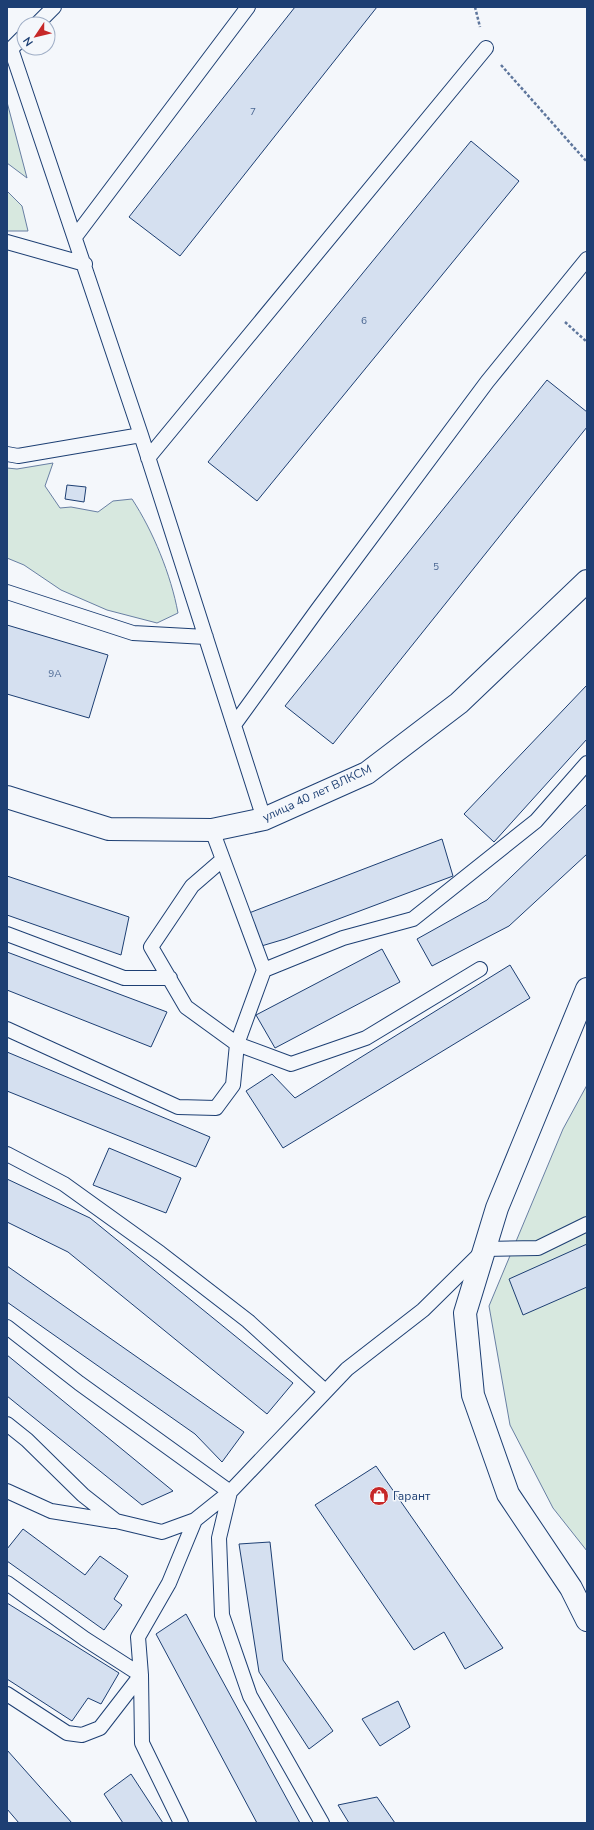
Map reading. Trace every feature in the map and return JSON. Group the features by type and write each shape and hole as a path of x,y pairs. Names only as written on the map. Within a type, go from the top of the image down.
{"street":[{"name":"улица 40 лет ВЛКСМ","path":"7,796 109,829 212,830 264,819 367,773 459,703 587,581"},
{"path":"587,989 497,1208 465,1314 472,1396 508,1494 571,1588 587,1620"}],"lane":[{"path":"45,16 54,7"},
{"path":"75,237 248,7"},
{"path":"16,44 11,49 85,264 264,819"},
{"path":"148,458 486,48"},
{"path":"7,242 85,264"},
{"path":"234,725 318,609 487,382 587,259"},
{"path":"7,454 18,456 141,435"},
{"path":"7,592 133,634 206,637"},
{"path":"264,970 343,938 413,919 536,821 587,763"},
{"path":"7,1029 178,1107 216,1108 234,1085 237,1044 264,970 212,830"},
{"path":"222,860 192,886 151,947 186,1007 237,1044 290,1064 366,1038 480,969"},
{"path":"7,934 124,978 170,978"},
{"path":"7,1154 64,1184 160,1253 248,1321 325,1391"},
{"path":"7,1491 51,1511 116,1521 162,1532 195,1520 230,1492 347,1369 423,1310 485,1249 538,1248 587,1224"},
{"path":"7,1327 79,1383 230,1492"},
{"path":"7,1424 27,1440 83,1495 116,1521"},
{"path":"230,1492 219,1538 222,1615 250,1696 322,1823"},
{"path":"181,1823 142,1743 141,1675 138,1636 169,1583 195,1520"},
{"path":"7,1583 86,1639 141,1675"},
{"path":"7,1694 67,1733 82,1735 100,1728 141,1675"}],"path":[{"path":"486,48 587,162"},
{"path":"548,306 587,342"}],"shaded area":[{"path":"7,102 27,178 7,163"},
{"path":"7,191 22,206 28,231 7,231"},
{"path":"53,463 45,486 60,508 71,507 98,512 113,501 132,499 154,539 171,584 178,613 157,623 107,610 61,590 24,565 7,558 7,468 17,469"},
{"path":"587,1085 587,1551 553,1508 510,1425 489,1306 563,1129"}],"building":[{"path":"295,7 377,7 180,256 129,217"},
{"path":"471,141 519,181 257,501 208,462"},
{"path":"547,380 587,412 587,427 333,744 285,706"},
{"path":"67,485 86,487 84,502 65,499"},
{"path":"7,625 108,655 89,718 7,694"},
{"path":"587,685 587,739 494,842 464,814"},
{"path":"587,804 587,854 509,926 432,966 417,939 487,900"},
{"path":"442,839 453,876 285,939 258,947 249,913"},
{"path":"7,876 129,917 121,955 7,915"},
{"path":"382,949 400,982 275,1048 256,1015"},
{"path":"7,952 167,1012 151,1047 7,990"},
{"path":"510,965 530,998 283,1148 246,1091 272,1074 295,1098"},
{"path":"7,1052 210,1137 196,1167 7,1091"},
{"path":"109,1148 181,1178 166,1213 93,1185"},
{"path":"7,1179 90,1218 293,1383 267,1414 68,1252 7,1222"},
{"path":"587,1244 587,1287 523,1315 509,1279"},
{"path":"7,1266 244,1432 222,1462 195,1434 7,1302"},
{"path":"7,1355 173,1491 142,1505 7,1396"},
{"path":"376,1466 503,1648 465,1669 444,1632 414,1650 315,1505"},
{"path":"23,1529 85,1575 100,1556 128,1576 114,1599 122,1605 104,1630 7,1561 7,1549"},
{"path":"270,1542 283,1660 333,1731 309,1749 259,1672 239,1544"},
{"path":"7,1603 119,1673 101,1704 88,1698 72,1721 7,1679"},
{"path":"186,1614 300,1823 257,1823 156,1634"},
{"path":"398,1701 410,1727 380,1746 362,1719"},
{"path":"7,1750 72,1823 19,1823 7,1809"},
{"path":"131,1774 163,1823 123,1823 104,1794"},
{"path":"377,1797 395,1823 349,1823 338,1805"}],"place":[{"name":"Гарант","path":"379,1496"}]}
